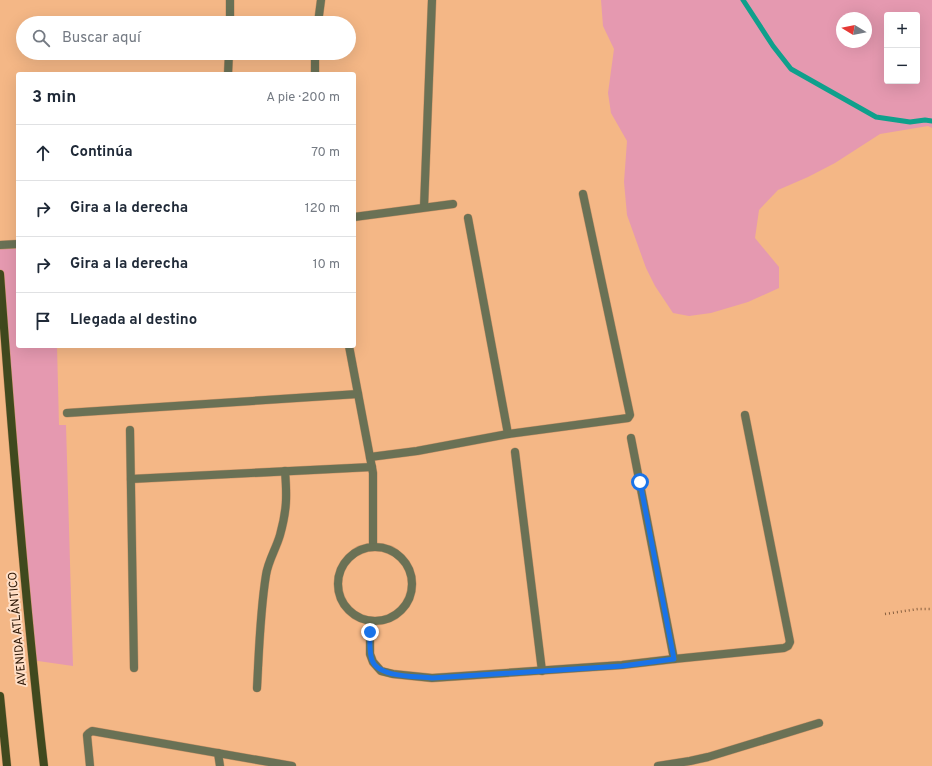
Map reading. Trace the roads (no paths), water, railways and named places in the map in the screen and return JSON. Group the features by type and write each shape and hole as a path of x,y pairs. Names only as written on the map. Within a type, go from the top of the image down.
{"main road":[{"name":"AVENIDA ATLÁNTICO","path":"0,274 31,660 44,766"},
{"name":"AVENIDA ATLÁNTICO","path":"0,696 7,766"}],"street":[{"path":"230,0 230,16"},
{"path":"319,16 321,0"},
{"path":"424,207 432,0"},
{"path":"228,72 229,60"},
{"path":"315,60 315,72"},
{"path":"370,457 417,451 508,434 628,418 630,415 583,194"},
{"path":"356,217 453,204"},
{"path":"468,218 508,434"},
{"path":"0,245 16,244"},
{"path":"349,348 372,467 374,491 373,546"},
{"path":"67,414 358,394"},
{"path":"370,621 370,654 372,662 381,670 393,674 432,678 622,666 674,659 784,648 788,646 790,642 745,415"},
{"path":"130,430 134,668"},
{"path":"631,438 674,659"},
{"path":"515,452 542,670"},
{"path":"131,479 372,467"},
{"path":"257,688 266,574 269,560 280,536 287,501 285,471"},
{"path":"373,546 385,547 396,552 404,560 410,571 412,583 410,596 404,607 395,616 383,621 370,621 358,618 348,610 340,600 338,587 338,575 343,564 351,555 361,548 373,546"},
{"path":"658,766 708,757 819,723"},
{"path":"90,766 87,735 92,731 292,766"},
{"path":"218,753 220,766"}],"waterway":[{"path":"743,0 773,46 791,69 876,117 910,122 925,120 932,121"}]}
